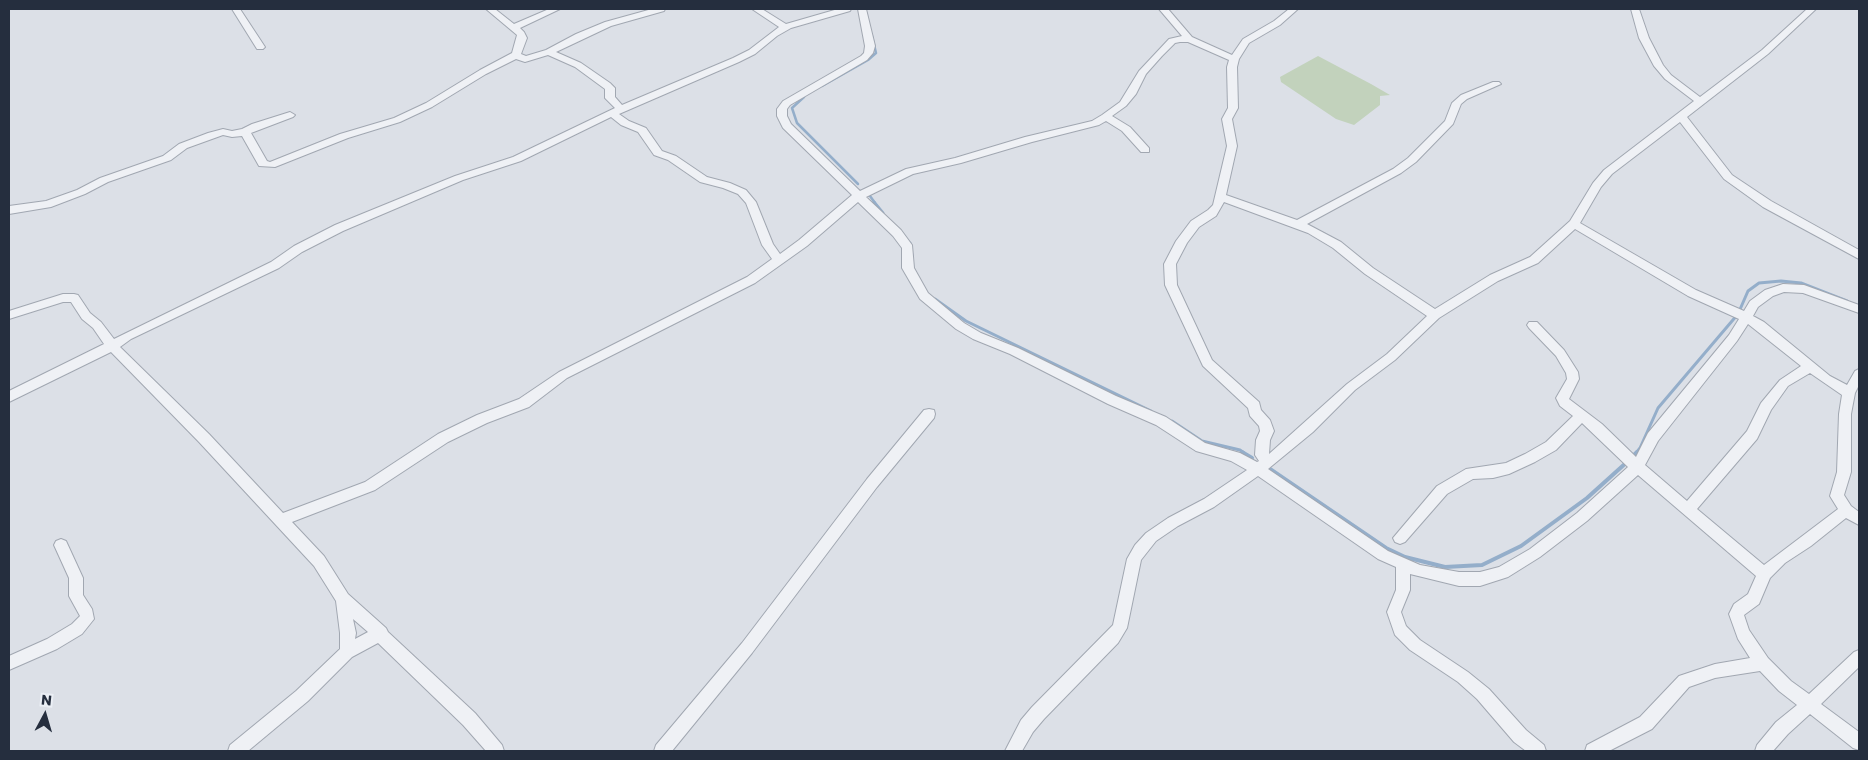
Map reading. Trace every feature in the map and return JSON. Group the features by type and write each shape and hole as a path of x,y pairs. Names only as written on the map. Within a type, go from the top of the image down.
{"street":[{"path":"236,9 260,47"},
{"path":"245,132 263,164 271,165 344,136 397,120 429,104 516,55 522,38 514,28 490,9"},
{"path":"514,28 556,9"},
{"path":"516,55 525,59 549,52 579,36 608,24 661,9"},
{"path":"756,9 785,27"},
{"path":"9,397 112,346 127,336 275,265 298,249 339,228 459,178 517,159 616,111 736,60 752,52 785,27 806,19 847,9"},
{"path":"862,9 870,46 868,53 864,58 786,103 782,109 782,116 787,126 832,168 858,196 879,214 908,248 908,268 924,296 960,326 977,336 1014,351 1112,400 1160,421 1201,447 1263,465 1383,555 1418,571 1459,579 1480,579 1503,572 1535,553 1582,517 1632,462 1733,338 1742,314 1769,293 1783,288 1804,289 1859,309"},
{"path":"1163,9 1189,40"},
{"path":"1263,465 1263,440 1268,431 1265,424 1255,412 1254,406 1208,363 1171,285 1170,264 1182,241 1195,224 1212,213 1222,197 1232,146 1227,119 1233,108 1232,68 1234,59 1246,41 1277,23 1294,9"},
{"path":"1635,9 1644,38 1659,66 1668,77 1700,101"},
{"path":"1013,751 1027,726 1038,713 1113,638 1120,628 1131,570 1140,549 1151,538 1173,522 1209,503 1263,465 1308,428 1351,387 1391,357 1435,315 1494,278 1534,260 1560,239 1574,224 1597,185 1608,172 1766,52 1812,9"},
{"path":"282,520 370,486 443,438 482,419 524,404 563,375 751,280 779,261 858,196 910,171 957,161 1029,139 1095,122 1106,117 1123,104 1131,94 1142,73 1172,41 1189,40 1234,59"},
{"path":"549,52 567,59 608,85 610,88 610,98 616,111 625,123 642,130 658,153 672,158 704,180 726,185 742,192 751,202 768,245 779,261"},
{"path":"1299,224 1398,171 1412,160 1449,122 1457,103 1464,97 1496,84"},
{"path":"9,210 47,204 81,192 104,180 166,158 183,146 212,135 223,132 232,134 245,132 256,126 290,115"},
{"path":"1681,116 1728,177 1766,204 1859,255"},
{"path":"1106,117 1126,129 1145,150"},
{"path":"1222,197 1299,224 1337,244 1368,271 1435,315"},
{"path":"1574,224 1692,293 1742,314 1776,336 1811,366 1849,393"},
{"path":"9,315 63,298 74,298 86,316 97,325 112,346 282,520 319,561 343,599 381,633 469,719 496,751"},
{"path":"1533,325 1566,361 1573,379 1562,398 1632,462 1764,574"},
{"path":"1688,510 1752,435 1766,407 1784,383 1811,366"},
{"path":"1859,374 1849,393 1845,414 1844,472 1837,496 1846,510 1859,520"},
{"path":"662,751 747,648 872,482 929,414"},
{"path":"1400,538 1442,490 1471,473 1493,472 1509,468 1530,458 1551,446 1582,416"},
{"path":"1846,510 1806,542 1780,559 1764,574 1754,599 1739,609 1736,614 1743,634 1763,663 1784,686 1859,742"},
{"path":"9,664 52,644 77,628 87,619 87,614 76,596 76,578 61,545"},
{"path":"1402,564 1403,590 1394,612 1400,630 1415,645 1463,677 1483,694 1520,736 1538,751"},
{"path":"343,599 348,633 347,652"},
{"path":"236,751 302,696 347,652 381,633"},
{"path":"1763,751 1782,728 1859,657"},
{"path":"1593,751 1646,723 1684,681 1715,672 1763,663"}],"green space":[{"path":"1318,56 1390,95 1380,96 1380,105 1354,125 1336,119 1281,82 1280,77"}],"waterway":[{"path":"822,86 868,60 876,53 872,36"},
{"path":"804,97 792,108 797,123 858,184"},
{"path":"870,196 875,203"},
{"path":"874,202 883,213"},
{"path":"910,243 912,256"},
{"path":"1636,453 1658,408 1738,314 1748,291 1759,283 1781,281 1801,283 1847,301"},
{"path":"935,299 966,321 1151,411"},
{"path":"1172,421 1202,441 1240,450 1244,453"},
{"path":"1242,452 1252,458"},
{"path":"1631,458 1636,453"},
{"path":"1267,467 1386,548 1405,557 1445,567 1482,565 1521,546 1587,498 1627,462"}]}
